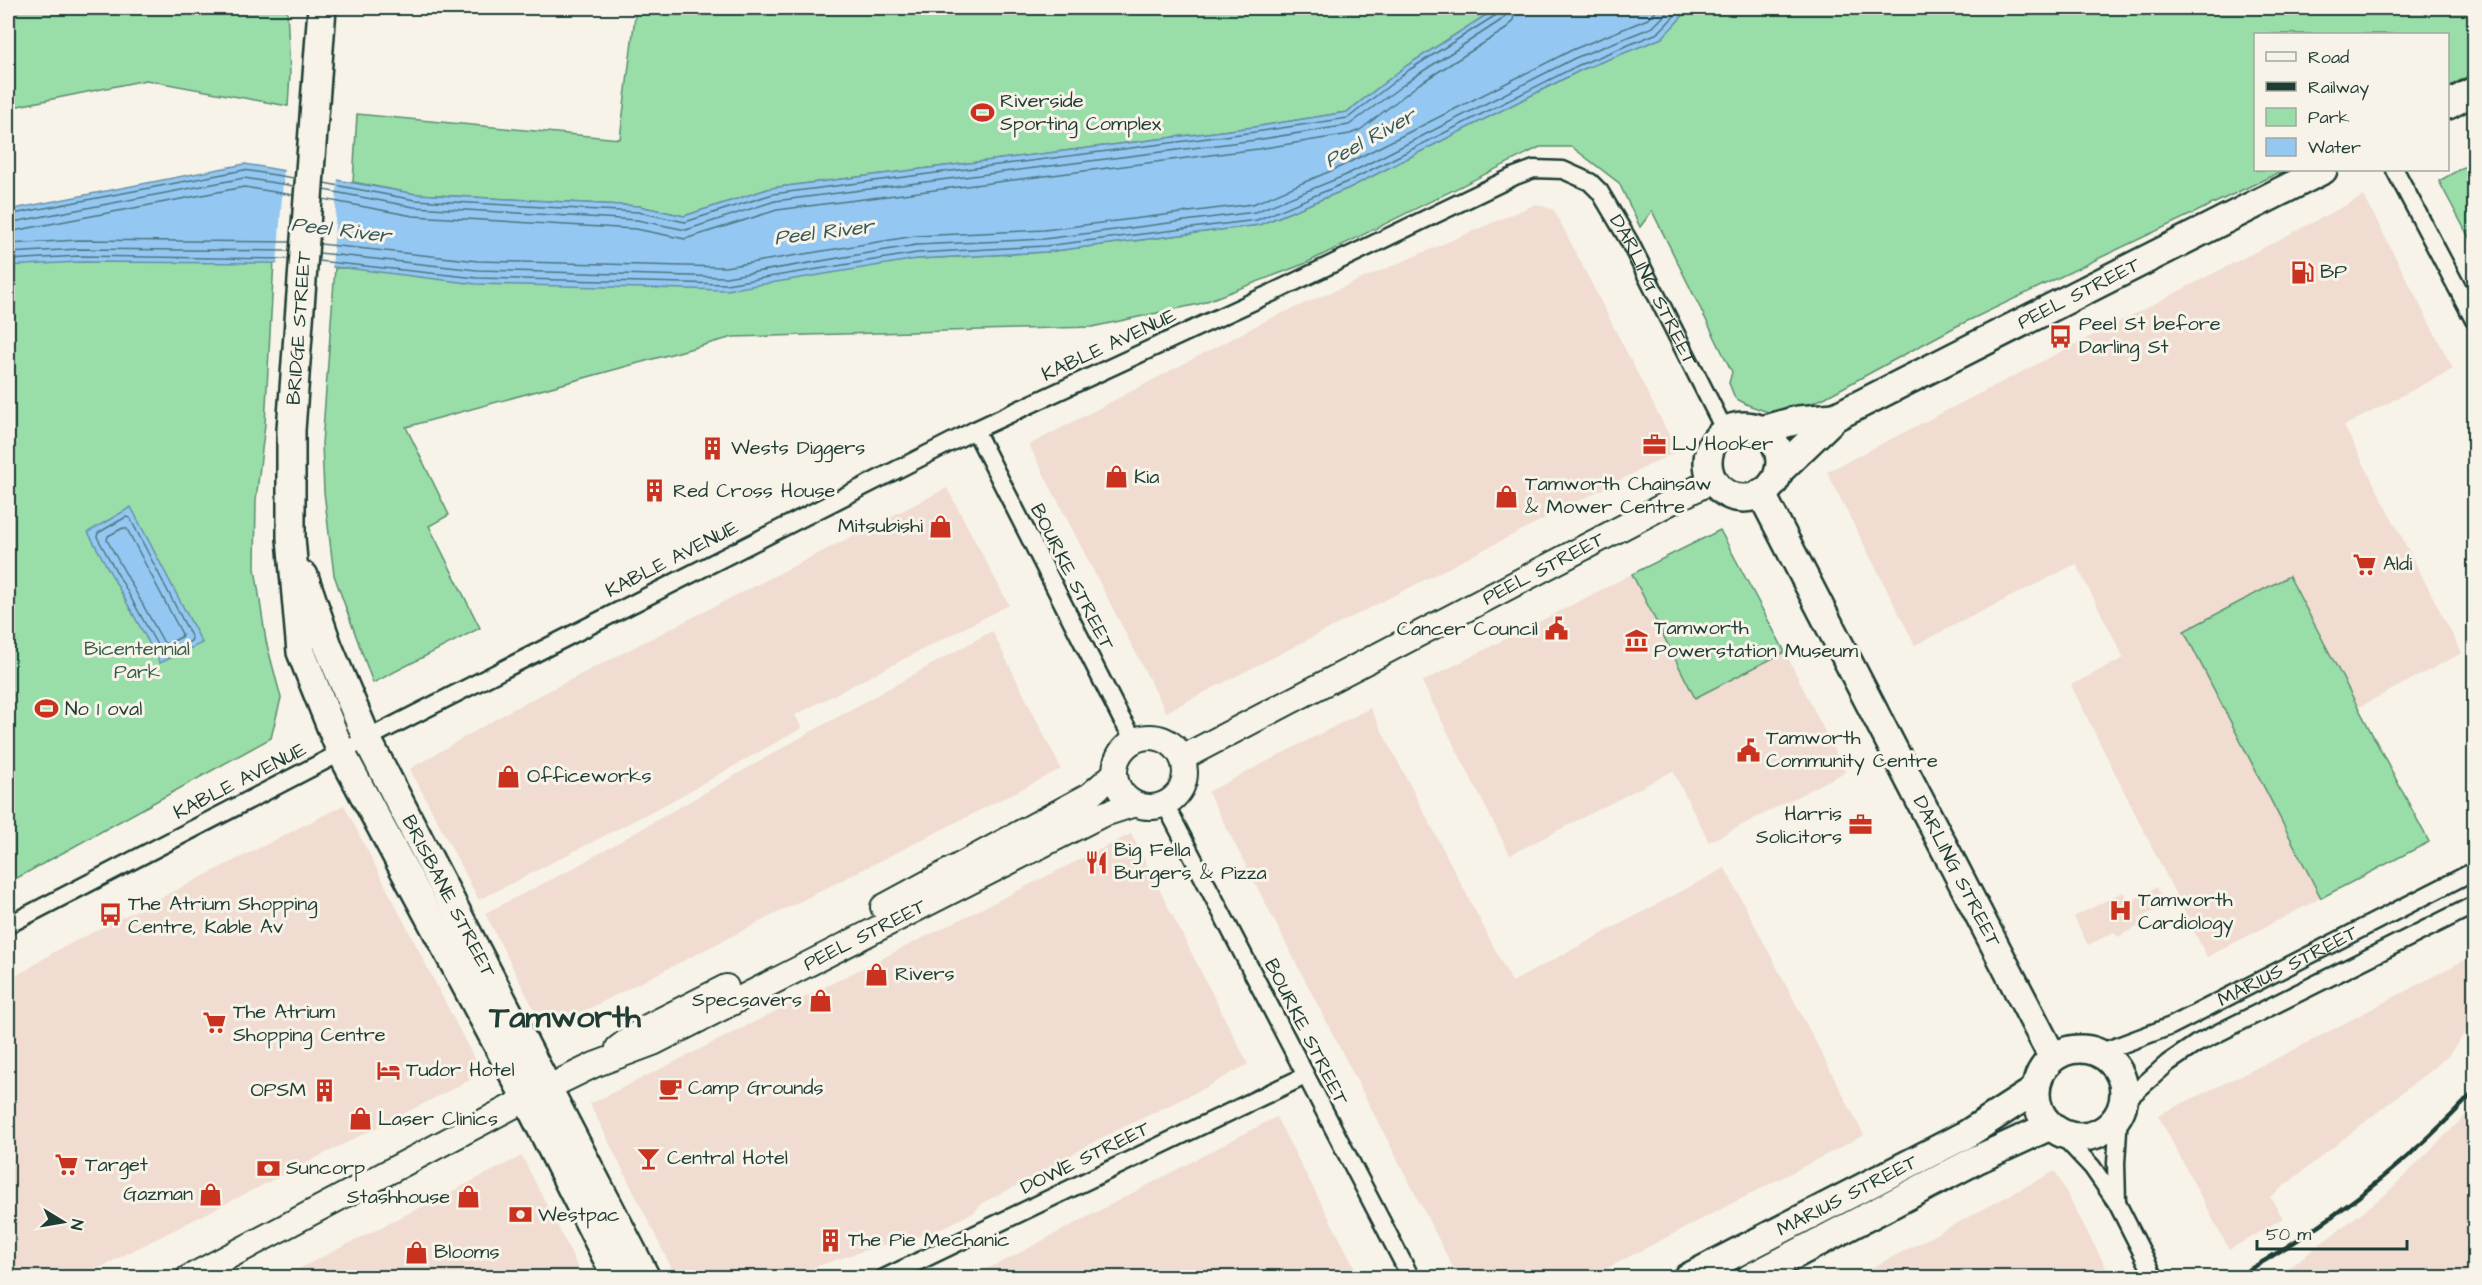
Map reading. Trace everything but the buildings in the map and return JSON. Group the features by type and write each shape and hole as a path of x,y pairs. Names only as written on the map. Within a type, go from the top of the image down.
{"main road":[{"name":"BRIDGE STREET","path":"322,9 291,430 291,538 301,652 341,752"},
{"path":"2449,104 2475,91"},
{"name":"PEEL STREET","path":"1779,471 1835,417 2321,171"},
{"name":"PEEL STREET","path":"1761,430 1792,421 1835,417"},
{"path":"1743,425 1761,430 1769,435 1779,451 1779,471 1772,484 1761,494 1753,497 1734,497 1718,488 1713,480 1708,458 1717,438 1725,431 1743,425"},
{"name":"PEEL STREET","path":"1182,758 1713,480"},
{"name":"DARLING STREET","path":"1761,494 2053,1058"},
{"name":"BRIDGE STREET","path":"291,538 328,646 367,739"},
{"path":"1157,738 1167,742 1182,758 1184,780 1173,799 1165,804 1154,807 1135,804 1119,789 1114,774 1119,757 1126,747 1135,741 1157,738"},
{"name":"BRISBANE STREET","path":"367,739 538,1093 617,1278"},
{"name":"BRISBANE STREET","path":"341,752 646,1278"},
{"name":"PEEL STREET","path":"594,1065 645,1028 867,916 1090,795 1114,774"},
{"name":"PEEL STREET","path":"188,1278 538,1093 594,1065 653,1043 1101,815 1135,804"},
{"path":"2075,1049 2099,1053 2116,1068 2124,1090 2122,1108 2112,1124 2095,1136 2073,1138 2055,1130 2042,1116 2036,1104 2035,1090 2041,1072 2053,1058 2075,1049"},
{"name":"MARIUS STREET","path":"1687,1278 1967,1134 2035,1090"},
{"name":"MARIUS STREET","path":"1750,1278 1976,1160 2055,1130"}],"street":[{"name":"KABLE AVENUE","path":"8,925 341,752 975,430 1267,295 1515,176 1534,170 1563,170"},
{"name":"DARLING STREET","path":"1563,170 1590,182 1600,192 1629,241 1710,397 1725,431"},
{"path":"2396,171 2475,320"},
{"name":"BOURKE STREET","path":"975,430 1115,708 1135,741"},
{"name":"BOURKE STREET","path":"1165,804 1412,1278"},
{"name":"MARIUS STREET","path":"2099,1053 2171,1026 2475,871"},
{"name":"MARIUS STREET","path":"2122,1108 2168,1063 2196,1044 2475,905"},
{"name":"DOWE STREET","path":"884,1278 1305,1076"},
{"path":"2117,1203 2116,1163 2122,1108"},
{"path":"2055,1130 2092,1167 2117,1203 2155,1278"}],"shaded area":[{"path":"2364,196 2453,369 2344,426 2462,653 2359,707 2289,576 2184,631 2321,898 2207,957 2071,685 2124,658 2076,564 1915,645 1827,472"},
{"path":"1536,204 1554,210 1677,451 1166,712 1029,445 1269,319"},
{"path":"947,488 1009,605 795,715 802,728 668,803 479,900 410,769 513,709"},
{"path":"1632,574 1695,698 1785,652 1845,772 1709,842 1673,771 1510,855 1422,682"},
{"path":"992,631 1061,769 545,1031 485,913 570,870"},
{"path":"1370,708 1512,982 1725,868 1864,1135 1590,1277 1458,1277 1208,792"},
{"path":"344,805 482,1074 81,1277 8,1277 8,980 52,953"},
{"path":"1131,834 1248,1064 1205,1088 1095,1141 1032,1178 984,1202 974,1212 935,1232 869,1249 809,1269 794,1277 676,1277 590,1104"},
{"name":"Tamworth Cardiology","path":"2156,887 2166,905 2138,919 2141,925 2118,937 2114,932 2088,945 2074,917 2123,892 2129,902"},
{"path":"2474,955 2474,1021 2447,1057 2270,1197 2283,1218 2229,1250 2158,1115 2288,1053"},
{"path":"2474,1107 2474,1277 2277,1277 2386,1194"},
{"path":"1276,1117 1360,1277 969,1277 1010,1258"},
{"path":"522,1156 583,1277 283,1277 342,1247"},
{"path":"2055,1171 2111,1277 1854,1277 1910,1248"}],"green space":[{"path":"8,8 287,8 290,74 288,106 146,80 8,108"},
{"name":"Riverside Sporting Complex","path":"636,8 1497,8 1406,66 1347,112 1254,127 771,188 684,216 639,206 415,194 353,182 357,114 620,139"},
{"path":"1690,8 2474,8 2474,73 2449,86 2449,33 2254,33 2254,171 2282,171 1955,327 1824,398 1787,413 1771,413 1735,398 1729,383 1732,372 1652,211 1640,227 1619,183 1572,147 1540,147 1304,264 1199,304 1092,327 733,337 406,427 449,515 429,526 480,628 373,683 334,575 324,492 322,444 335,268 917,259 1046,252 1259,225 1349,188 1581,70 1661,38"},
{"path":"2474,161 2474,247 2439,181"},
{"name":"Bicentennial Park","path":"275,242 265,424 256,500 255,568 266,641 281,698 271,738 8,883 8,248"},
{"path":"1720,530 1785,652 1695,698 1632,574"},
{"path":"2289,576 2429,842 2321,898 2184,631"}],"water":[{"name":"Peel River","path":"1497,8 1690,8 1662,38 1581,70 1349,188 1259,225 1046,252 917,259 727,290 476,284 347,268 269,263 78,262 8,266 8,210 245,164 416,194 639,206 684,216 771,188 1254,127 1347,112 1406,66"},
{"path":"131,507 202,643 160,663 88,532"}],"pier":[{"path":"284,167 338,176 332,270 277,267"}],"railway":[{"path":"2235,1278 2332,1217 2362,1194 2420,1145 2474,1092"}],"place":[{"name":"Riverside Sporting Complex","path":"982,113"},
{"name":"BP","path":"2302,272"},
{"name":"Peel St before Darling St","path":"2061,336"},
{"name":"LJ Hooker","path":"1654,444"},
{"name":"Wests Diggers","path":"713,448"},
{"name":"Kia","path":"1116,477"},
{"name":"Red Cross House","path":"655,491"},
{"name":"Tamworth Chainsaw & Mower Centre","path":"1507,496"},
{"name":"Mitsubishi","path":"941,526"},
{"name":"Aldi","path":"2365,564"},
{"name":"Cancer Council","path":"1556,629"},
{"name":"Tamworth Powerstation Museum","path":"1636,640"},
{"name":"No 1 oval","path":"47,709"},
{"name":"Tamworth Community Centre","path":"1748,750"},
{"name":"Officeworks","path":"509,776"},
{"name":"Harris Solicitors","path":"1860,825"},
{"name":"Big Fella Burgers & Pizza","path":"1096,862"},
{"name":"Tamworth Cardiology","path":"2120,911"},
{"name":"The Atrium Shopping Centre, Kable Av","path":"110,915"},
{"name":"Rivers","path":"877,974"},
{"name":"Specsavers","path":"820,1000"},
{"name":"The Atrium Shopping Centre","path":"215,1023"},
{"name":"Tudor Hotel","path":"388,1070"},
{"name":"Camp Grounds","path":"670,1088"},
{"name":"OPSM","path":"324,1090"},
{"name":"Laser Clinics","path":"360,1119"},
{"name":"Central Hotel","path":"649,1158"},
{"name":"Target","path":"67,1165"},
{"name":"Suncorp","path":"268,1168"},
{"name":"Gazman","path":"211,1194"},
{"name":"Stashhouse","path":"468,1197"},
{"name":"Westpac","path":"520,1215"},
{"name":"The Pie Mechanic","path":"830,1240"},
{"name":"Blooms","path":"416,1252"}],"district":[{"name":"Tamworth","path":"565,1017"}]}
